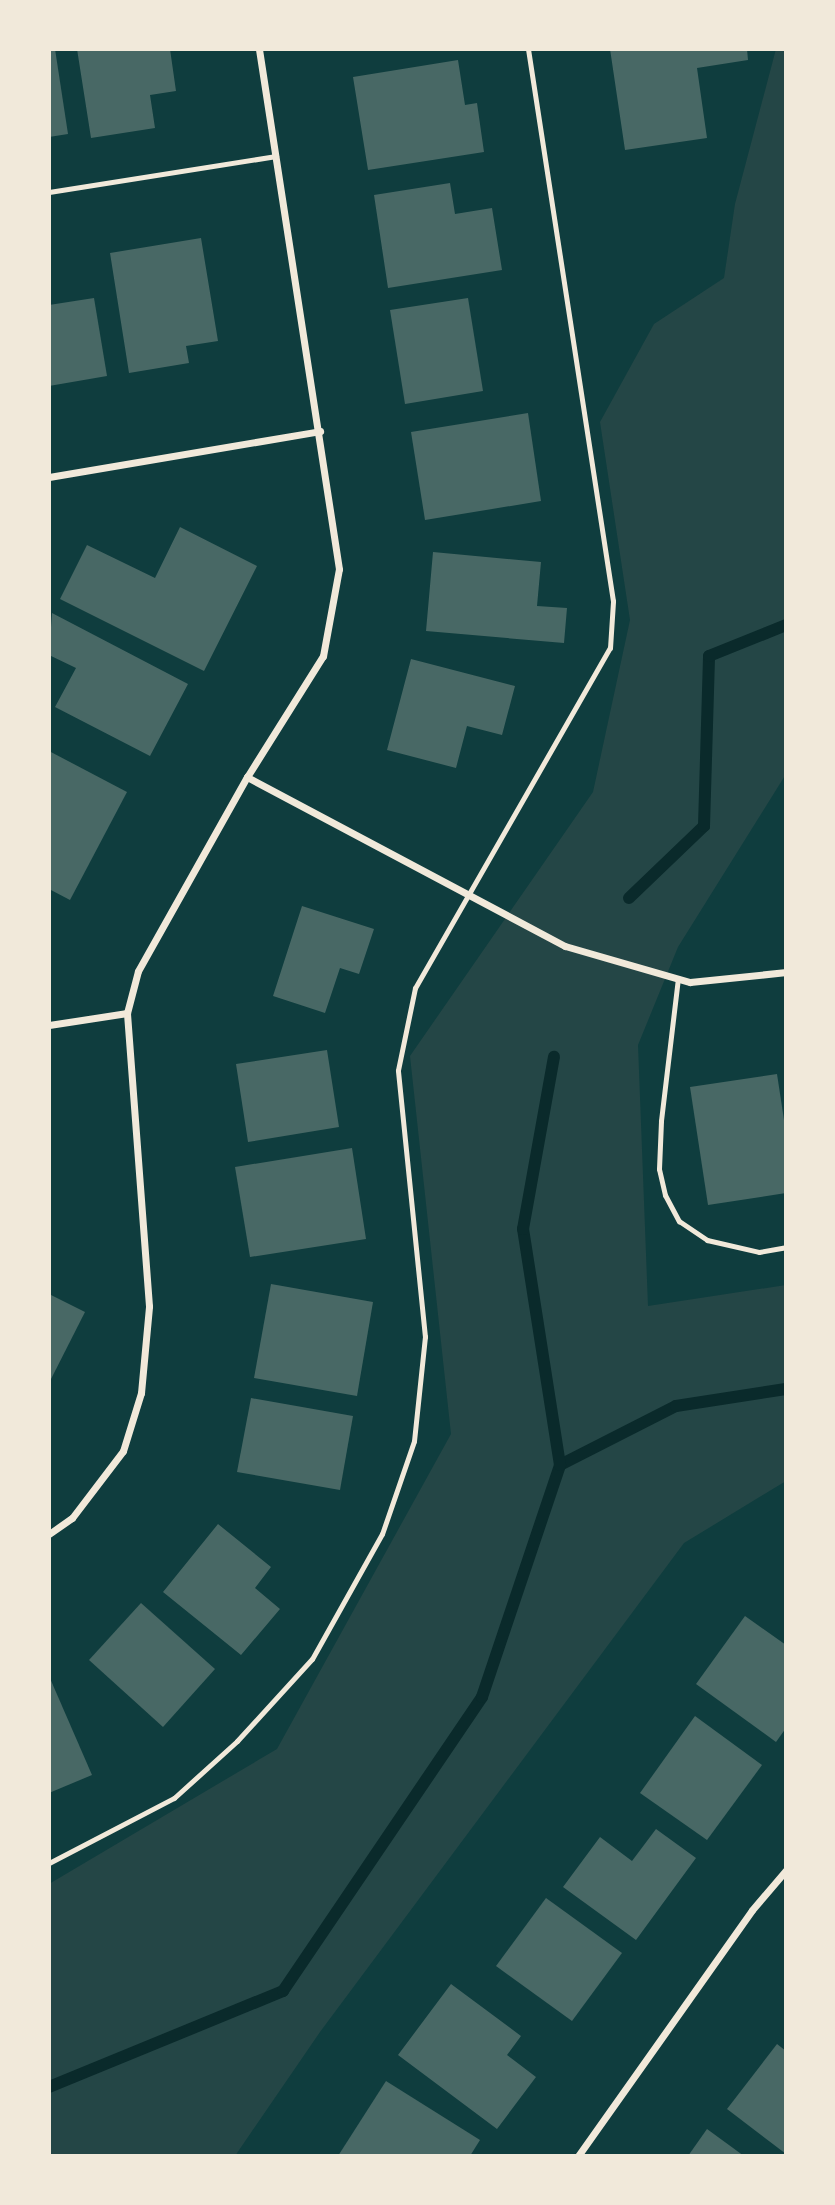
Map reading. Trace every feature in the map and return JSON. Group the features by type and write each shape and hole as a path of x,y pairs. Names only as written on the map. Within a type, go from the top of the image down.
{"street":[{"path":"49,1534 72,1518 123,1451 141,1393 149,1306 127,1013 138,971 247,777 323,656 339,569 320,431 259,49"},
{"path":"49,477 320,431"},
{"path":"247,777 565,947 690,982 786,972"},
{"path":"49,1025 127,1013"},
{"path":"578,2156 752,1910 786,1870"}],"lane":[{"path":"49,1863 174,1798 237,1741 312,1659 382,1534 414,1441 425,1337 398,1070 415,988 471,897 610,648 613,601 528,49"},
{"path":"49,192 276,156"},
{"path":"678,978 661,1133 659,1169 665,1195 680,1221 707,1240 759,1252 786,1247"}],"shaded area":[{"path":"776,49 786,49 786,774 678,947 638,1045 648,1306 786,1285 786,1481 684,1543 320,2032 235,2156 49,2156 49,1884 277,1749 451,1434 410,1056 593,792 630,620 600,422 654,324 724,278 735,204"}],"building":[{"path":"49,49 55,49 68,134 49,137"},
{"path":"77,49 170,49 176,91 150,95 155,128 91,138"},
{"path":"610,49 747,49 748,60 697,68 707,138 625,150"},
{"path":"458,60 465,105 477,103 484,152 368,170 353,77"},
{"path":"450,183 455,214 492,208 502,270 388,288 374,195"},
{"path":"201,238 218,341 186,346 189,363 129,373 110,253"},
{"path":"94,298 107,376 49,386 49,305"},
{"path":"468,298 483,391 405,404 390,310"},
{"path":"528,413 541,501 425,520 411,432"},
{"path":"180,527 257,566 204,671 60,599 87,545 155,578"},
{"path":"433,552 541,562 537,606 567,608 564,643 426,631"},
{"path":"52,613 188,684 150,756 55,707 76,668 49,655"},
{"path":"411,659 515,686 502,735 467,726 456,768 387,750"},
{"path":"49,751 127,792 70,900 49,889"},
{"path":"302,906 374,929 359,974 340,968 325,1013 273,996"},
{"path":"327,1050 339,1127 248,1142 236,1064"},
{"path":"777,1074 786,1133 786,1193 708,1205 690,1087"},
{"path":"352,1148 366,1239 250,1257 235,1167"},
{"path":"271,1284 373,1302 357,1396 254,1378"},
{"path":"49,1294 85,1312 49,1383"},
{"path":"251,1398 353,1416 340,1490 237,1472"},
{"path":"218,1524 271,1567 255,1588 280,1609 241,1655 163,1592"},
{"path":"141,1603 215,1669 163,1727 89,1660"},
{"path":"745,1616 786,1645 786,1728 776,1742 696,1684"},
{"path":"49,1676 92,1775 49,1793"},
{"path":"695,1716 762,1765 707,1840 640,1793"},
{"path":"656,1829 696,1858 636,1940 563,1887 600,1837 632,1861"},
{"path":"546,1898 622,1953 572,2021 496,1966"},
{"path":"451,1984 521,2036 507,2055 536,2077 497,2129 398,2055"},
{"path":"777,2044 786,2051 786,2154 727,2109"},
{"path":"386,2081 480,2140 470,2156 338,2156"},
{"path":"707,2129 744,2156 688,2156"}],"waterway":[{"path":"629,898 704,826 709,656 786,625"},
{"path":"49,2087 283,1991 482,1697 560,1465 523,1229 554,1057"},
{"path":"560,1465 676,1406 786,1389"}]}
